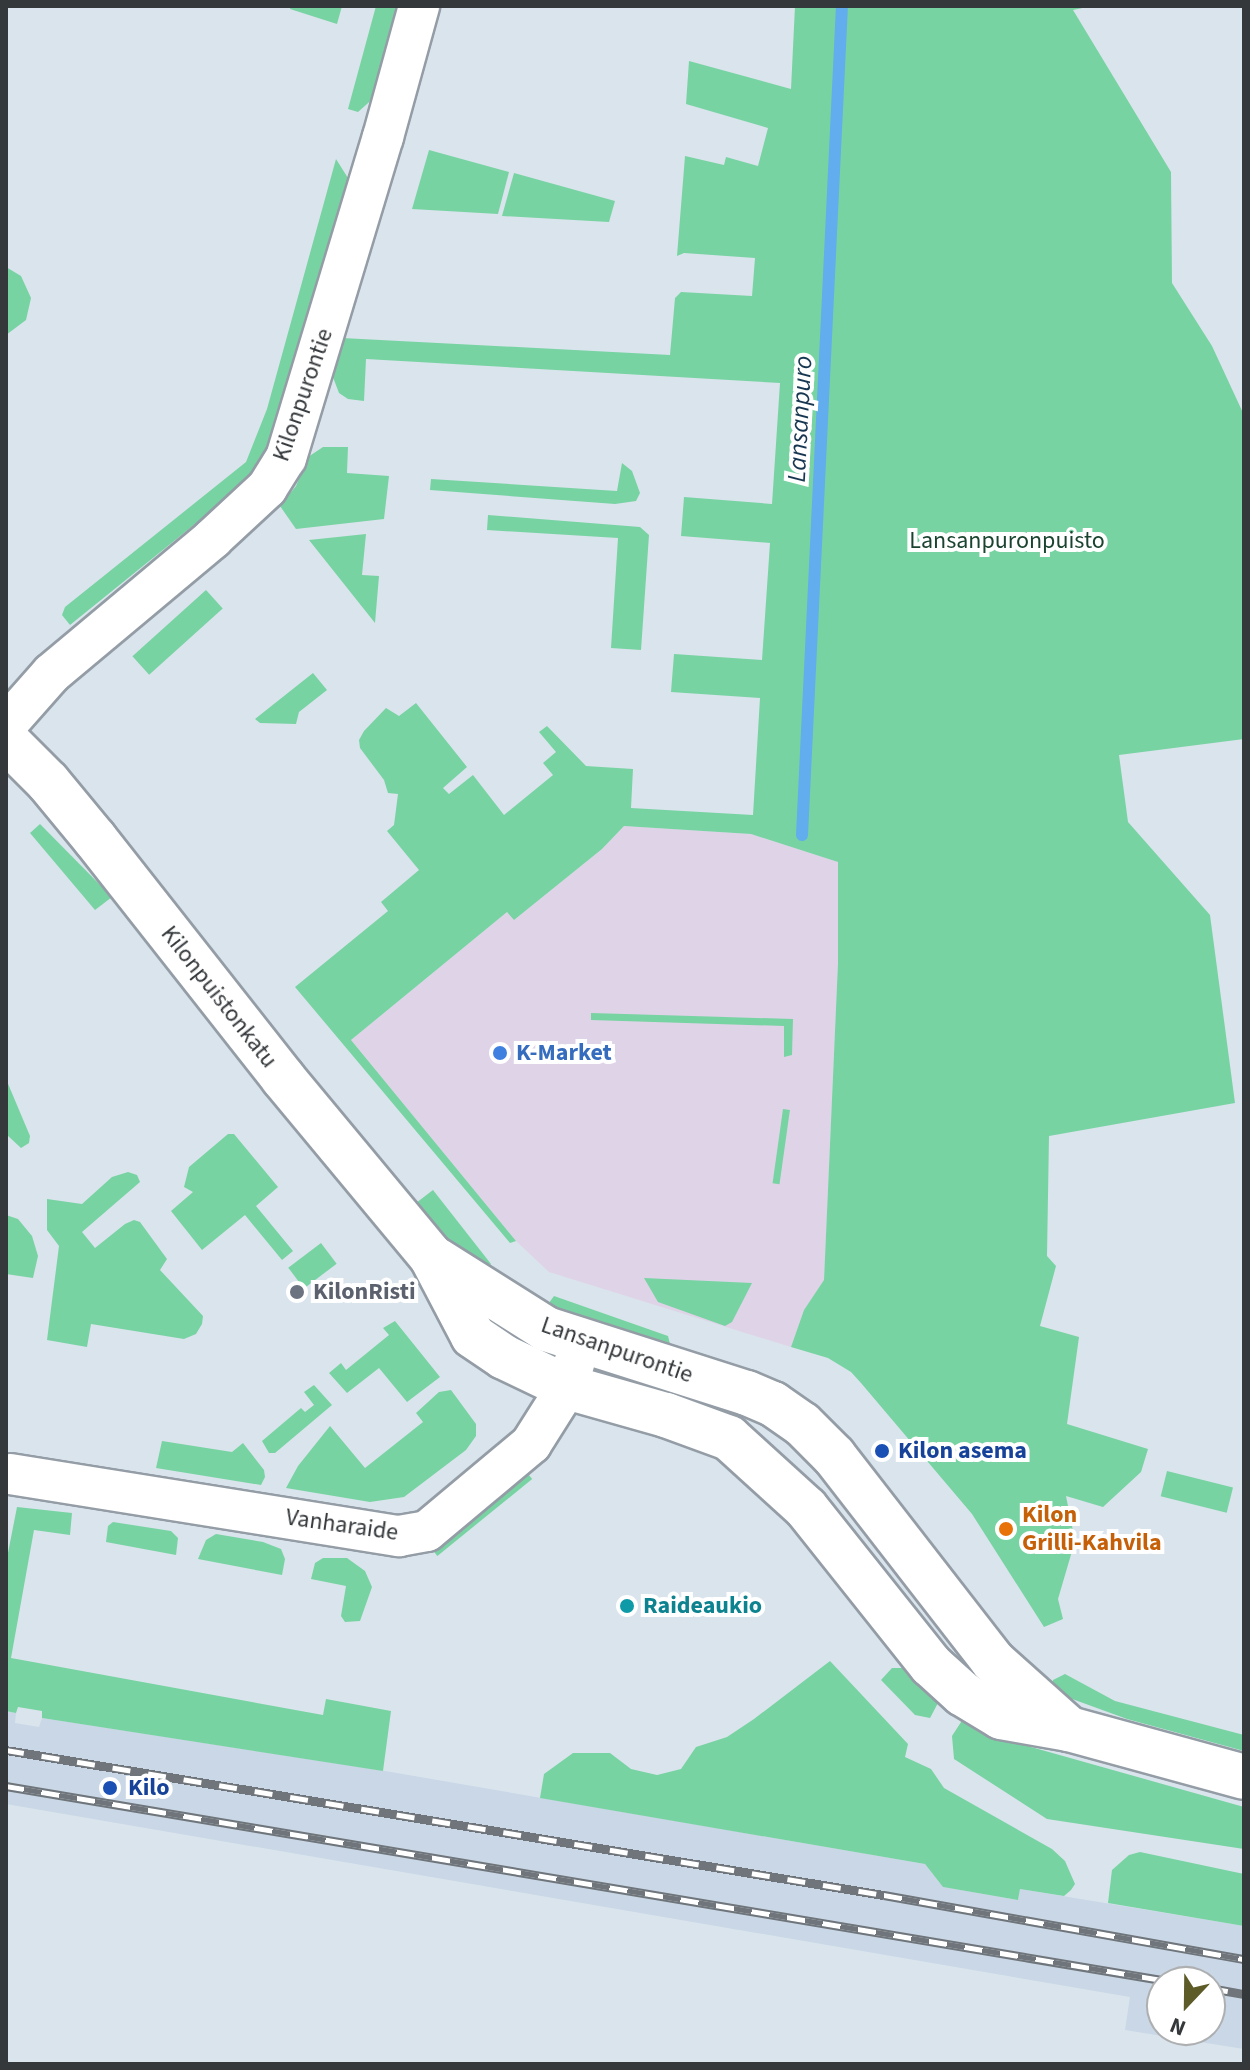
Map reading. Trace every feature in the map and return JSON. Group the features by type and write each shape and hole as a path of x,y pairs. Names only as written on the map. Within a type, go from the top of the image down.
{"street":[{"name":"Kilonpurontie","path":"6,725 52,673 212,539 267,488 286,458 379,152 419,6"},
{"name":"Kilonpuistonkatu","path":"6,740 48,782 95,839 283,1078 431,1256"},
{"name":"Lansanpurontie","path":"431,1256 546,1329 747,1393 773,1404 802,1424 834,1456 993,1661 1069,1729"},
{"name":"Lansanpurontie","path":"431,1256 473,1336 504,1357 567,1387 666,1415 729,1438 806,1508 931,1665 963,1694 1001,1717 1069,1729 1244,1777"},
{"name":"Vanharaide","path":"10,1474 399,1536 427,1531 531,1444 567,1387 581,1341"}],"shaded area":[{"path":"624,826 751,834 838,862 838,963 824,1281 804,1310 791,1347 549,1272 516,1241 351,1040 507,912 514,920 602,849"},
{"path":"6,1711 16,1713 15,1723 39,1727 42,1718 391,1772 925,1864 943,1887 1018,1900 1020,1889 1244,1926 1244,2049 1225,2046 1226,1966 1146,1966 1146,2033 1125,2030 1130,1997 6,1804"}],"green space":[{"path":"291,6 342,6 337,24 290,9"},
{"path":"376,6 400,6 376,96 358,112 348,109"},
{"name":"Lansanpuronpuisto","path":"795,6 1092,6 1073,10 1171,172 1172,283 1212,346 1244,415 1244,739 1119,755 1128,822 1210,915 1235,1103 1049,1136 1047,1256 1056,1266 1040,1326 1079,1337 1067,1424 1148,1449 1141,1472 1103,1507 1066,1496 1075,1541 1058,1599 1063,1619 1044,1627 972,1514 861,1383 851,1372 828,1358 791,1347 804,1310 824,1280 838,963 838,862 751,834 624,826 602,849 514,920 507,912 351,1040 516,1241 510,1243 295,987 388,911 381,902 419,870 387,831 394,825 398,794 388,793 384,780 360,748 359,740 364,731 386,708 399,716 416,703 467,767 443,788 449,794 473,775 504,815 553,775 543,763 556,752 539,732 547,726 586,766 633,769 631,808 753,815 760,698 671,692 674,654 762,660 770,543 681,536 684,497 772,504 780,383 366,359 364,401 348,399 339,393 331,372 342,338 670,355 675,298 681,292 752,296 755,258 684,253 677,256 685,156 724,165 726,157 758,166 768,128 686,104 689,61 791,89"},
{"path":"429,150 509,172 498,214 412,209"},
{"path":"336,159 353,186 274,450 242,486 70,625 62,615 65,607 246,462 267,409"},
{"path":"514,173 615,201 609,222 502,216"},
{"path":"6,267 21,276 31,298 26,320 6,335"},
{"path":"323,447 348,447 347,473 389,476 384,519 296,529 280,506 296,486 308,457"},
{"path":"622,463 632,471 640,493 636,501 615,504 430,490 431,479 617,491"},
{"path":"488,515 640,527 649,535 641,650 611,648 618,538 487,530"},
{"path":"366,534 362,575 379,576 375,623 309,540"},
{"path":"206,590 223,609 149,675 132,656"},
{"path":"313,673 327,690 299,712 296,724 260,723 255,719"},
{"path":"40,824 112,897 95,910 30,833"},
{"path":"591,1013 793,1019 792,1055 784,1057 784,1026 591,1020"},
{"path":"6,1079 30,1136 29,1143 21,1148 6,1134"},
{"path":"783,1109 790,1110 779,1184 773,1183"},
{"path":"228,1134 234,1134 278,1187 256,1206 293,1251 282,1260 245,1215 202,1250 171,1211 193,1192 184,1187 189,1167"},
{"path":"128,1172 137,1175 140,1182 82,1232 95,1248 125,1224 134,1220 140,1222 167,1259 160,1270 203,1316 202,1324 196,1334 184,1339 91,1324 87,1347 47,1340 59,1246 47,1230 47,1199 82,1204 112,1177"},
{"path":"433,1190 491,1264 481,1275 451,1252 416,1203"},
{"path":"6,1215 18,1219 32,1236 38,1256 33,1278 6,1274"},
{"path":"321,1243 337,1264 304,1288 288,1268"},
{"path":"644,1278 752,1283 732,1322 725,1326 658,1302"},
{"path":"554,1296 668,1336 671,1348 546,1307"},
{"path":"395,1321 440,1377 407,1402 379,1368 347,1393 329,1373 341,1363 346,1370 389,1335 383,1328"},
{"path":"314,1385 332,1405 275,1453 269,1453 262,1441 301,1408 305,1412 314,1405 304,1392"},
{"path":"451,1390 476,1424 476,1436 466,1450 404,1497 370,1502 286,1488 298,1466 330,1426 365,1468 423,1422 416,1413 439,1392"},
{"path":"162,1441 232,1452 243,1443 264,1470 265,1477 261,1485 156,1468"},
{"path":"524,1469 532,1479 437,1556 429,1546"},
{"path":"1167,1471 1233,1487 1227,1513 1161,1496"},
{"path":"17,1507 72,1513 70,1535 34,1530 11,1658 323,1715 326,1699 391,1711 383,1771 42,1718 42,1711 18,1707 16,1713 6,1711 6,1563"},
{"path":"113,1522 171,1531 178,1538 176,1555 106,1542 108,1526"},
{"path":"216,1534 263,1542 281,1549 285,1559 282,1575 198,1559 206,1540"},
{"path":"323,1558 347,1558 365,1571 372,1587 360,1621 345,1622 341,1616 346,1586 311,1579 315,1563"},
{"path":"830,1661 908,1744 905,1757 931,1769 944,1788 1052,1849 1065,1861 1075,1884 1071,1890 1064,1896 1020,1889 1018,1900 943,1887 925,1864 540,1798 544,1774 573,1753 610,1753 631,1769 657,1775 681,1769 696,1747 727,1737"},
{"path":"892,1668 904,1668 938,1703 930,1718 915,1715 881,1680"},
{"path":"1065,1674 1115,1701 1244,1735 1244,1751 1127,1719 1053,1692 1053,1680"},
{"path":"963,1719 1003,1739 1244,1807 1244,1849 1047,1819 954,1759 952,1736"},
{"path":"1140,1852 1244,1874 1244,1926 1108,1903 1112,1870 1129,1855"}],"waterway":[{"name":"Lansanpuro","path":"802,835 842,6"}],"railway":[{"path":"6,1750 884,1895 1244,1959"},
{"path":"6,1786 1146,1977"},
{"path":"1226,1991 1244,1994"}],"place":[{"name":"K-Market","path":"500,1053"},
{"name":"KilonRisti","path":"297,1292"},
{"name":"Kilon asema","path":"882,1451"},
{"name":"Kilon Grilli-Kahvila","path":"1006,1529"},
{"name":"Raideaukio","path":"627,1606"},
{"name":"Kilo","path":"110,1788"}]}
